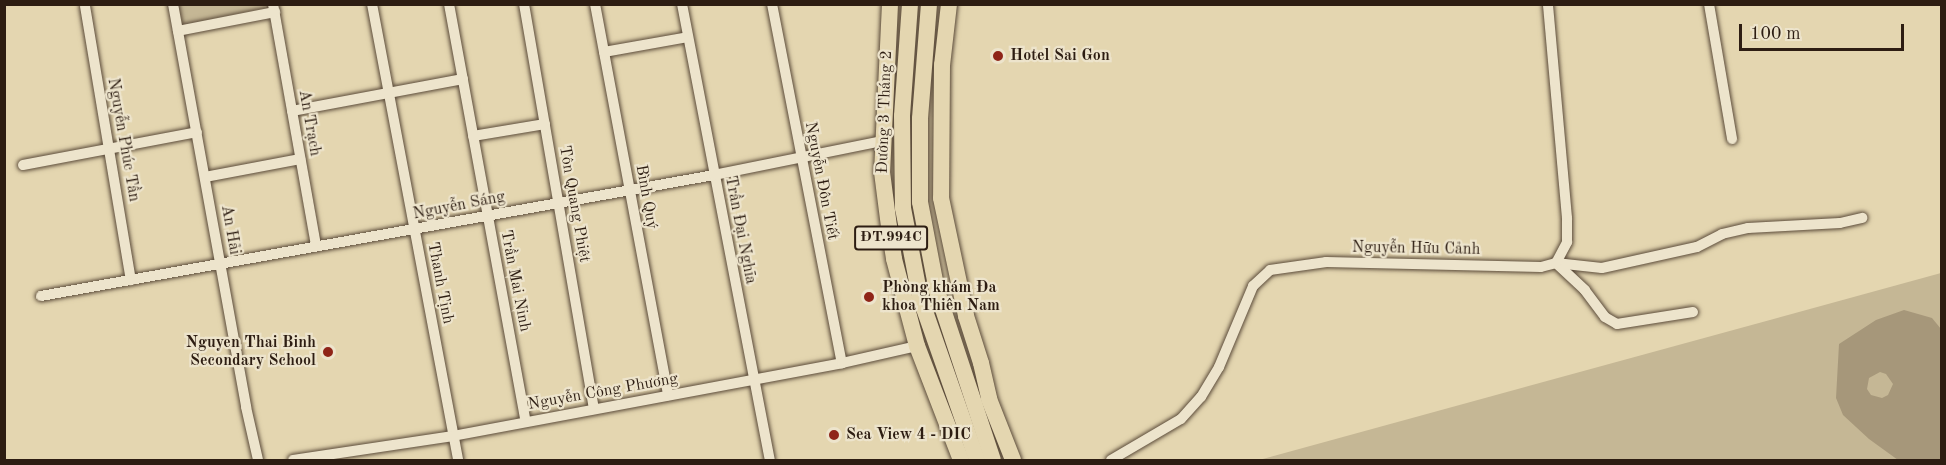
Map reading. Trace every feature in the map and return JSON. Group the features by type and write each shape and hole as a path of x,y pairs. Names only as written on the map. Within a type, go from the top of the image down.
{"main road":[{"name":"Đường 3 Tháng 2","path":"890,4 882,172 894,259 917,346 960,460"},
{"name":"Đường 3 Tháng 2","path":"910,4 902,116 903,208 920,297 977,460"},
{"name":"ĐT.994C","path":"929,4 920,119 920,202 937,291 993,460"},
{"name":"ĐT.994C","path":"949,4 942,65 941,198 946,233 989,399 1013,460"},
{"path":"927,238 946,233"}],"street":[{"name":"An Hải","path":"173,4 246,407 258,460"},
{"name":"Thanh Tịnh","path":"372,4 458,460"},
{"name":"Trần Mai Ninh","path":"449,4 526,422"},
{"name":"Tôn Quang Phiệt","path":"524,4 594,409"},
{"name":"Bình Quý","path":"595,4 668,395"},
{"name":"Trần Đại Nghĩa","path":"682,4 770,460"},
{"name":"Nguyễn Đôn Tiết","path":"772,4 842,363"},
{"path":"1548,4 1568,219 1567,243 1556,263 1585,290 1605,317 1617,324 1693,312"},
{"path":"1709,4 1732,139"},
{"name":"Nguyễn Phúc Tần","path":"85,6 131,280"},
{"path":"178,31 274,8"},
{"name":"An Trạch","path":"274,8 316,246"},
{"path":"604,52 688,37"},
{"path":"292,111 463,80"},
{"path":"473,136 545,124"},
{"path":"23,165 197,132"},
{"name":"Nguyễn Sáng","path":"41,296 801,159 882,141"},
{"path":"205,177 300,159"},
{"name":"Nguyễn Hữu Cảnh","path":"1112,460 1181,418 1201,398 1219,367 1253,286 1270,270 1326,262 1541,267 1556,263 1602,268 1697,247 1722,234 1748,228 1840,222 1862,218"},
{"name":"Nguyễn Công Phương","path":"292,460 453,436 842,363 917,346"}],"shaded area":[{"path":"264,4 265,8 183,25 178,5"},
{"path":"1941,273 1941,460 1259,460"},
{"path":"1904,310 1932,318 1941,329 1941,460 1898,460 1869,439 1843,415 1836,398 1839,344 1876,320","holes":["1880,372 1886,374 1893,384 1888,395 1882,398 1871,395 1867,389 1869,378"]}],"place":[{"name":"Hotel Sai Gon","path":"998,56"},
{"name":"Phòng khám Đa khoa Thiên Nam","path":"869,297"},
{"name":"Nguyen Thai Binh Secondary School","path":"328,352"},
{"name":"Sea View 4 - DIC","path":"834,435"}]}
